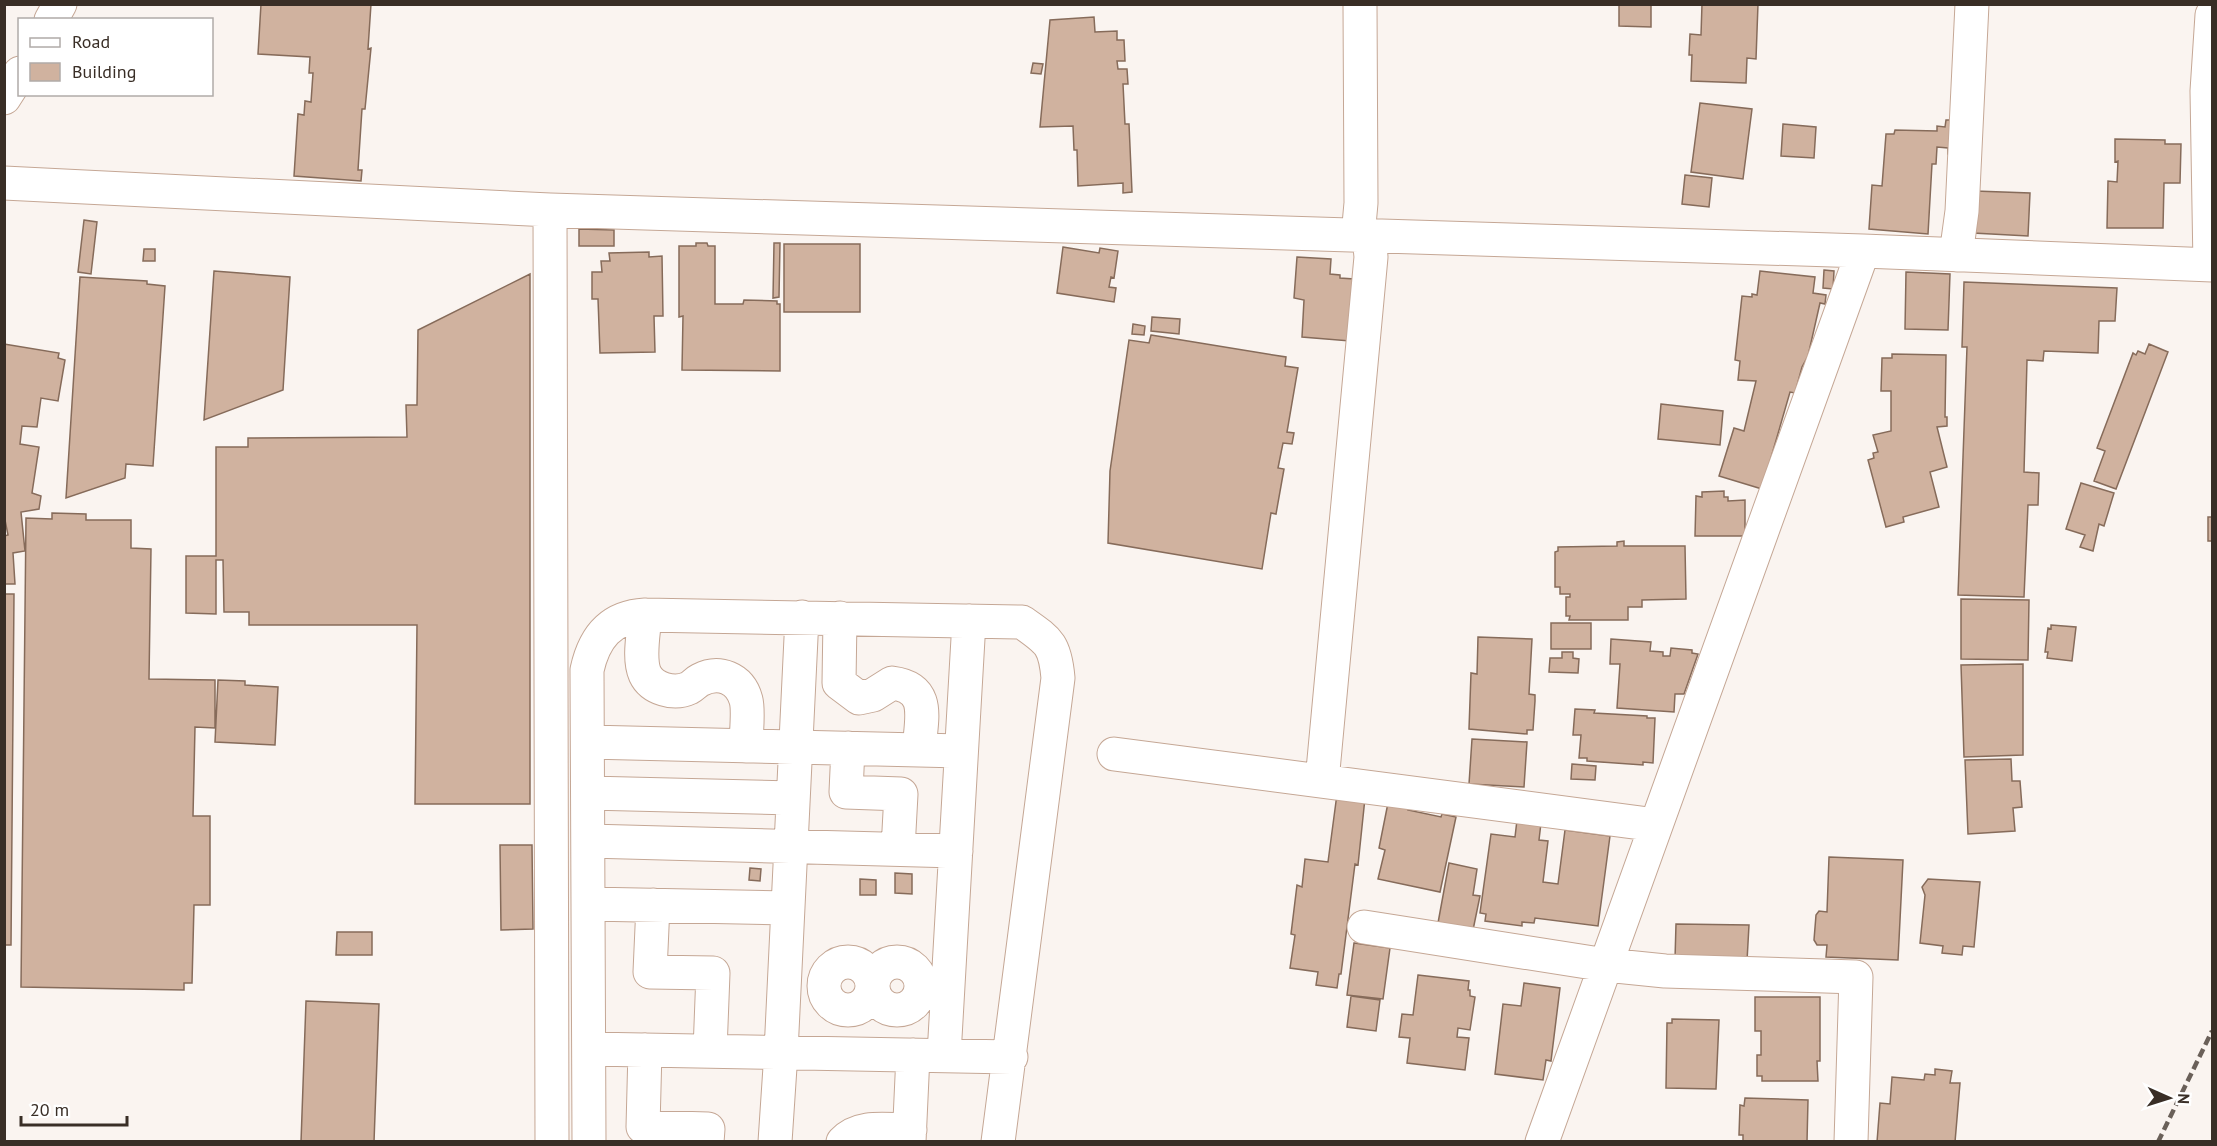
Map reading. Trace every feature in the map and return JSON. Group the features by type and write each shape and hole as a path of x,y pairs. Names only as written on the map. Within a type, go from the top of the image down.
{"street":[{"path":"52,18 60,4"},
{"path":"1322,781 1371,257 1363,236 1361,203 1360,4"},
{"path":"1956,255 1962,212 1972,4"},
{"path":"4,183 550,210 1863,251 2211,265 2207,91 2212,15"},
{"path":"4,98 18,76"},
{"path":"550,210 552,1142"},
{"path":"1542,1142 1863,251"},
{"path":"645,615 642,660 645,674 655,686 678,691 689,688 710,675 723,675 734,680 746,700 746,746"},
{"path":"589,1142 589,841 586,670 590,653 600,636 614,624 630,616 645,615 1022,622 1047,640 1056,656 1058,678 1011,1057 998,1142"},
{"path":"775,1142 802,617"},
{"path":"840,618 839,682 859,698 873,695 892,683 904,684 915,690 922,708 919,750"},
{"path":"843,1142 854,1132 864,1130 909,1136 917,1055 934,987 956,850 969,621"},
{"path":"588,742 962,751"},
{"path":"848,748 846,792 901,794 898,849"},
{"path":"1114,754 1656,825"},
{"path":"588,793 794,798"},
{"path":"589,841 684,858 791,846 956,850"},
{"path":"589,904 788,909"},
{"path":"653,905 650,972 713,973 710,1051"},
{"path":"1364,927 1606,965 1665,971 1856,977 1851,1142"},
{"path":"784,982 824,985 824,980 832,967 839,962 855,962 867,971 878,1001 885,1007 896,1010 908,1007 934,987"},
{"path":"872,986 877,971 889,963 897,962 911,966 934,987"},
{"path":"896,1010 917,1055"},
{"path":"590,1050 1011,1057"},
{"path":"645,1050 643,1127 708,1129 707,1142"}],"building":[{"path":"261,4 371,4 368,49 371,48 365,109 362,109 358,170 362,170 361,181 294,176 298,114 304,115 305,101 311,102 313,73 309,73 310,57 258,54"},
{"path":"1619,4 1651,4 1651,27 1619,26"},
{"path":"1702,4 1758,4 1756,59 1747,58 1746,83 1691,81 1690,34 1701,35"},
{"path":"1094,17 1095,32 1117,31 1117,40 1124,40 1125,61 1117,61 1118,69 1127,69 1128,84 1123,84 1125,124 1129,124 1132,192 1123,193 1123,183 1078,186 1077,150 1074,150 1073,126 1040,127 1050,20"},
{"path":"1033,63 1043,64 1041,74 1031,73"},
{"path":"1700,103 1752,109 1743,179 1691,172"},
{"path":"1946,120 1953,120 1952,154 1948,154 1948,148 1937,147 1936,164 1932,164 1928,234 1869,229 1872,185 1882,186 1886,134 1894,134 1895,130 1937,131 1937,126 1945,127"},
{"path":"1783,124 1816,127 1814,158 1781,156"},
{"path":"2115,139 2165,140 2165,144 2181,144 2180,183 2164,183 2163,228 2107,228 2108,181 2117,182 2118,161 2115,162"},
{"path":"1685,175 1712,178 1709,207 1682,204"},
{"path":"1975,191 2030,193 2028,236 1973,233"},
{"path":"84,220 97,222 91,274 78,272"},
{"path":"579,229 614,230 614,246 579,246"},
{"path":"696,243 715,246 715,304 743,304 744,300 777,301 777,304 780,304 780,371 682,370 683,316 679,317 679,246 696,246"},
{"path":"774,243 780,243 779,297 773,298"},
{"path":"784,244 860,244 860,312 784,312"},
{"path":"1063,247 1099,253 1100,248 1118,251 1114,278 1111,277 1109,287 1116,288 1114,302 1057,293"},
{"path":"144,249 155,249 155,261 143,261"},
{"path":"649,252 649,257 662,256 663,316 654,316 655,352 600,353 598,299 592,299 592,272 602,272 601,261 610,261 609,253"},
{"path":"1297,257 1331,259 1330,274 1340,275 1340,278 1354,279 1350,341 1302,337 1304,300 1294,298"},
{"path":"1824,270 1834,271 1833,289 1823,288"},
{"path":"214,271 290,277 283,390 204,420"},
{"path":"1760,271 1815,277 1813,293 1826,295 1825,304 1820,303 1808,356 1802,367 1795,393 1790,392 1762,489 1719,476 1734,428 1744,431 1756,381 1738,380 1740,361 1735,360 1742,296 1757,295"},
{"path":"1906,272 1950,274 1948,330 1905,329"},
{"path":"530,274 530,804 415,804 417,625 249,625 249,612 224,612 223,560 216,560 216,614 186,613 186,556 216,556 216,447 248,447 248,438 407,437 406,405 417,405 418,330"},
{"path":"80,277 147,281 147,284 165,286 153,466 126,464 125,478 66,498"},
{"path":"1964,282 2117,288 2115,321 2099,321 2098,353 2044,351 2043,361 2027,360 2024,472 2039,473 2038,505 2028,505 2024,597 1958,595 1967,347 1962,347"},
{"path":"1152,317 1180,319 1179,334 1151,331"},
{"path":"1133,324 1145,326 1144,335 1132,334"},
{"path":"1151,335 1286,357 1285,366 1298,368 1287,432 1294,433 1292,444 1283,443 1278,468 1284,469 1276,514 1271,513 1262,569 1108,543 1110,471 1129,340 1149,343"},
{"path":"4,344 59,353 58,358 65,360 58,401 41,398 37,427 22,426 20,444 39,447 32,493 41,496 39,509 21,512 25,551 13,553 15,584 4,584 4,536 8,535 4,515"},
{"path":"2149,344 2168,352 2116,489 2094,481 2105,451 2097,448 2133,353 2136,355 2138,351 2145,354"},
{"path":"1892,354 1946,355 1945,417 1947,417 1947,426 1937,427 1947,467 1930,472 1939,507 1903,517 1904,522 1886,527 1868,460 1874,458 1873,453 1878,452 1873,435 1891,431 1891,391 1881,391 1882,358 1892,358"},
{"path":"1661,404 1723,411 1720,445 1658,439"},
{"path":"2081,483 2114,493 2104,526 2099,524 2093,551 2080,547 2085,535 2066,529"},
{"path":"1724,491 1724,497 1728,497 1728,501 1745,500 1745,536 1695,536 1696,496 1702,497 1702,492"},
{"path":"52,513 86,514 86,520 131,520 131,548 151,549 149,679 215,680 215,728 195,727 193,816 210,816 210,905 194,905 192,983 184,983 184,990 21,987 26,518 52,519"},
{"path":"2208,517 2212,517 2212,541 2208,541"},
{"path":"1624,541 1624,546 1685,546 1686,599 1642,600 1642,607 1628,607 1628,620 1569,620 1570,616 1566,616 1566,597 1570,597 1570,594 1560,594 1560,587 1555,587 1555,552 1558,551 1558,547 1617,546 1617,542"},
{"path":"4,594 14,594 11,945 4,945"},
{"path":"1961,599 2029,600 2028,660 1961,659"},
{"path":"1551,623 1591,623 1591,649 1551,649"},
{"path":"2051,625 2076,627 2072,661 2047,658 2048,652 2045,652 2048,628 2051,629"},
{"path":"1478,637 1532,639 1529,694 1535,695 1535,701 1533,730 1527,730 1527,734 1469,729 1471,673 1477,674"},
{"path":"1611,639 1651,642 1650,651 1663,652 1663,656 1670,656 1671,648 1692,650 1692,653 1698,654 1684,694 1675,694 1674,712 1617,708 1620,664 1610,664"},
{"path":"1562,652 1573,652 1573,658 1579,659 1578,673 1549,672 1550,658 1562,658"},
{"path":"2023,664 2023,755 1964,757 1961,665"},
{"path":"218,680 245,681 245,685 278,687 275,745 215,742"},
{"path":"1575,709 1595,710 1594,713 1655,718 1653,763 1643,762 1643,765 1587,761 1587,758 1579,758 1581,735 1573,735"},
{"path":"1472,739 1527,742 1524,787 1469,784"},
{"path":"2011,759 2012,781 2020,781 2022,807 2013,808 2015,831 1968,834 1965,760"},
{"path":"1572,764 1596,766 1595,780 1571,779"},
{"path":"1337,794 1365,798 1358,865 1355,864 1341,974 1339,974 1337,988 1316,985 1318,972 1290,968 1295,935 1291,934 1297,885 1302,887 1305,859 1328,862"},
{"path":"1388,803 1441,817 1442,814 1456,817 1440,892 1378,879 1385,850 1379,848"},
{"path":"1517,820 1541,823 1539,840 1548,841 1543,882 1558,884 1565,830 1610,836 1598,926 1535,918 1534,923 1522,922 1522,926 1485,921 1486,914 1480,913 1491,834 1515,837"},
{"path":"500,845 532,845 533,929 501,930"},
{"path":"1829,857 1903,860 1898,960 1826,957 1827,945 1817,945 1814,940 1816,915 1819,911 1827,912"},
{"path":"1449,863 1477,869 1473,895 1480,896 1473,930 1438,923"},
{"path":"750,868 761,869 760,881 749,880"},
{"path":"895,873 912,874 912,894 895,893"},
{"path":"860,879 876,880 876,895 860,895"},
{"path":"1928,879 1980,882 1974,947 1963,946 1962,955 1942,953 1943,946 1920,943 1925,895 1922,887"},
{"path":"1676,924 1749,925 1747,961 1675,959"},
{"path":"337,932 372,932 372,955 336,955"},
{"path":"1354,943 1390,948 1383,999 1347,995"},
{"path":"1418,975 1469,981 1470,996 1475,997 1470,1030 1458,1028 1457,1037 1469,1038 1465,1070 1407,1063 1410,1038 1399,1037 1402,1014 1413,1015"},
{"path":"1524,983 1560,988 1551,1061 1546,1060 1543,1080 1495,1074 1503,1004 1521,1006"},
{"path":"1351,996 1380,1000 1376,1031 1347,1027"},
{"path":"1755,997 1820,997 1818,1081 1762,1081 1762,1076 1757,1076 1757,1055 1761,1055 1761,1031 1755,1031"},
{"path":"306,1001 379,1004 374,1142 301,1142"},
{"path":"1672,1019 1719,1020 1716,1089 1666,1088 1667,1023 1672,1023"},
{"path":"1935,1069 1952,1071 1950,1083 1960,1083 1955,1142 1877,1142 1880,1103 1890,1104 1892,1077 1924,1080 1925,1074 1935,1075"},
{"path":"1745,1098 1808,1100 1807,1142 1743,1142 1743,1135 1739,1135 1740,1105 1744,1106"}],"railway":[{"path":"2158,1142 2212,1031"}]}
